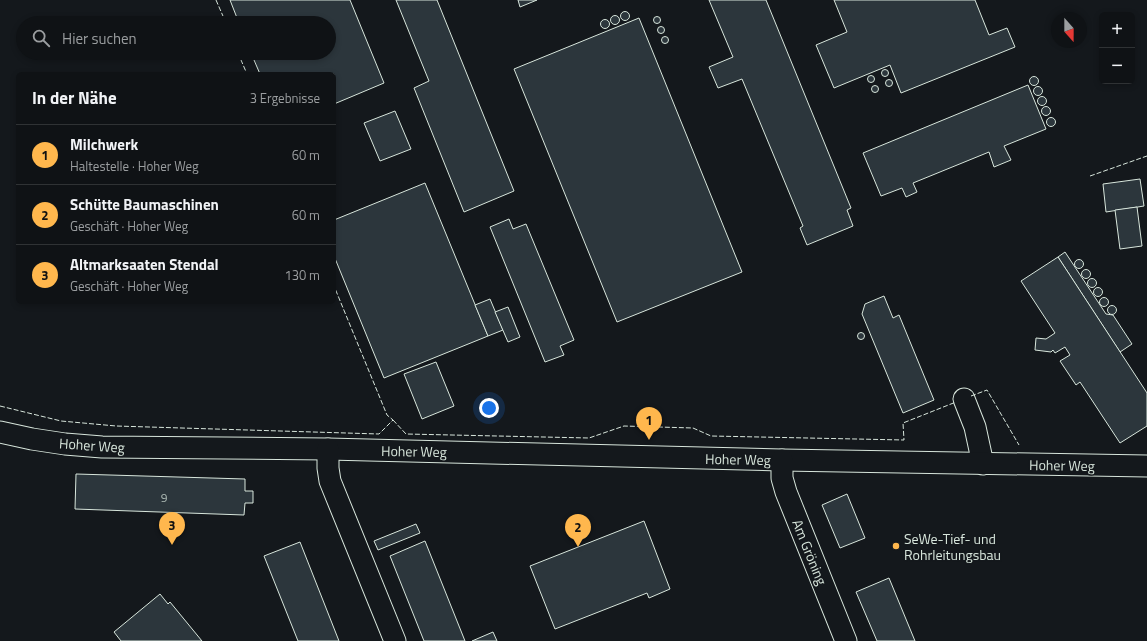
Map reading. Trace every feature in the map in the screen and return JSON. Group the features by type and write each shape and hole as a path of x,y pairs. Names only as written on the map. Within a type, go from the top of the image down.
{"street":[{"path":"964,399 975,427 984,464"},
{"name":"Hoher Weg","path":"0,432 65,444 102,447 328,449 782,460 1147,466"},
{"path":"328,449 330,481 394,641"},
{"name":"Am Gröning","path":"782,460 782,478 786,492 846,641"}],"building":[{"path":"230,0 350,0 384,83 336,103 336,72 259,72 254,60 336,60 336,16 236,16"},
{"path":"396,0 437,0 514,191 464,212 414,88 429,81"},
{"path":"518,0 537,0 520,7"},
{"path":"709,0 766,0 851,208 847,210 853,226 807,245 800,228 803,226 742,79 718,88 709,67 733,57"},
{"path":"834,0 975,0 989,35 1007,28 1015,47 901,93 890,65 834,88 816,45 847,32"},
{"path":"625,11 630,16 625,21 620,16"},
{"path":"615,15 620,20 615,25 610,20"},
{"path":"657,16 660,17 660,23 657,24 654,23 653,20 654,17"},
{"path":"639,18 742,272 617,322 514,69"},
{"path":"605,19 610,24 605,29 600,24"},
{"path":"661,26 664,27 664,33 661,34 658,33 657,30 658,27"},
{"path":"665,36 668,37 668,43 665,44 662,43 661,40 662,37"},
{"path":"885,69 888,70 888,76 885,77 882,76 881,73 882,70"},
{"path":"871,75 874,76 874,82 871,83 868,82 867,79 868,76"},
{"path":"1034,76 1039,81 1034,86 1029,81"},
{"path":"889,79 892,80 892,86 889,87 886,86 885,83 886,80"},
{"path":"875,85 878,86 878,92 875,93 872,92 871,89 872,86"},
{"path":"1028,85 1046,129 1004,146 1011,160 994,167 989,152 913,183 917,192 906,197 902,188 881,196 863,153"},
{"path":"1038,86 1043,91 1038,96 1033,91"},
{"path":"1042,96 1047,101 1042,106 1037,101"},
{"path":"1046,106 1051,111 1046,116 1041,111"},
{"path":"395,111 411,149 380,161 364,123"},
{"path":"1051,117 1056,122 1051,127 1046,122"},
{"path":"1140,179 1144,206 1106,212 1103,184"},
{"path":"425,183 488,336 384,378 336,261 336,219"},
{"path":"1137,207 1142,246 1120,249 1115,210"},
{"path":"509,219 513,229 526,224 574,340 560,346 564,355 545,362 490,227"},
{"path":"1065,252 1106,314 1113,315 1132,344 1120,352 1058,257"},
{"path":"1058,257 1147,393 1147,426 1120,443 1080,382 1076,385 1060,361 1070,355 1065,347 1055,353 1053,350 1051,352 1035,350 1036,338 1046,339 1055,333 1021,281"},
{"path":"1079,259 1084,264 1079,269 1074,264"},
{"path":"1086,269 1091,274 1086,279 1081,274"},
{"path":"1092,278 1097,283 1092,288 1087,283"},
{"path":"1098,287 1103,292 1098,297 1093,292"},
{"path":"884,296 893,318 899,315 934,400 903,413 862,314 865,304"},
{"path":"1104,297 1109,302 1104,307 1099,302"},
{"path":"490,299 503,330 488,336 475,305"},
{"path":"1112,305 1117,310 1112,315 1107,310"},
{"path":"508,307 520,337 508,342 495,312"},
{"path":"861,332 864,333 864,339 861,340 858,339 857,336 858,333"},
{"path":"436,362 454,406 422,419 404,374"},
{"path":"76,474 245,479 245,491 253,491 253,503 245,503 244,515 75,509"},
{"path":"847,494 865,538 840,548 822,505"},
{"path":"644,521 670,589 649,598 647,593 555,629 530,566"},
{"path":"416,524 420,533 378,550 374,541"},
{"path":"425,541 465,641 424,641 390,556"},
{"path":"300,542 339,641 298,641 264,556"},
{"path":"889,578 915,641 877,641 856,592"},
{"path":"160,594 168,604 170,602 202,641 121,641 114,632"},
{"path":"493,632 497,641 472,641"}],"fence":[{"path":"216,0 223,16"},
{"path":"241,60 246,72"},
{"path":"1090,176 1147,156"},
{"path":"0,406 61,421 116,426 379,434 393,420 387,415 336,291"},
{"path":"971,396 987,390 1019,445"},
{"path":"393,420 406,434 589,438 624,426 693,428 711,436 904,440 903,423 956,402"}],"place":[{"name":"Milchwerk","path":"649,440"},
{"name":"Altmarksaaten Stendal","path":"172,545"},
{"name":"SeWe-Tief- und Rohrleitungsbau","path":"896,546"},
{"name":"Schütte Baumaschinen","path":"578,547"}]}
